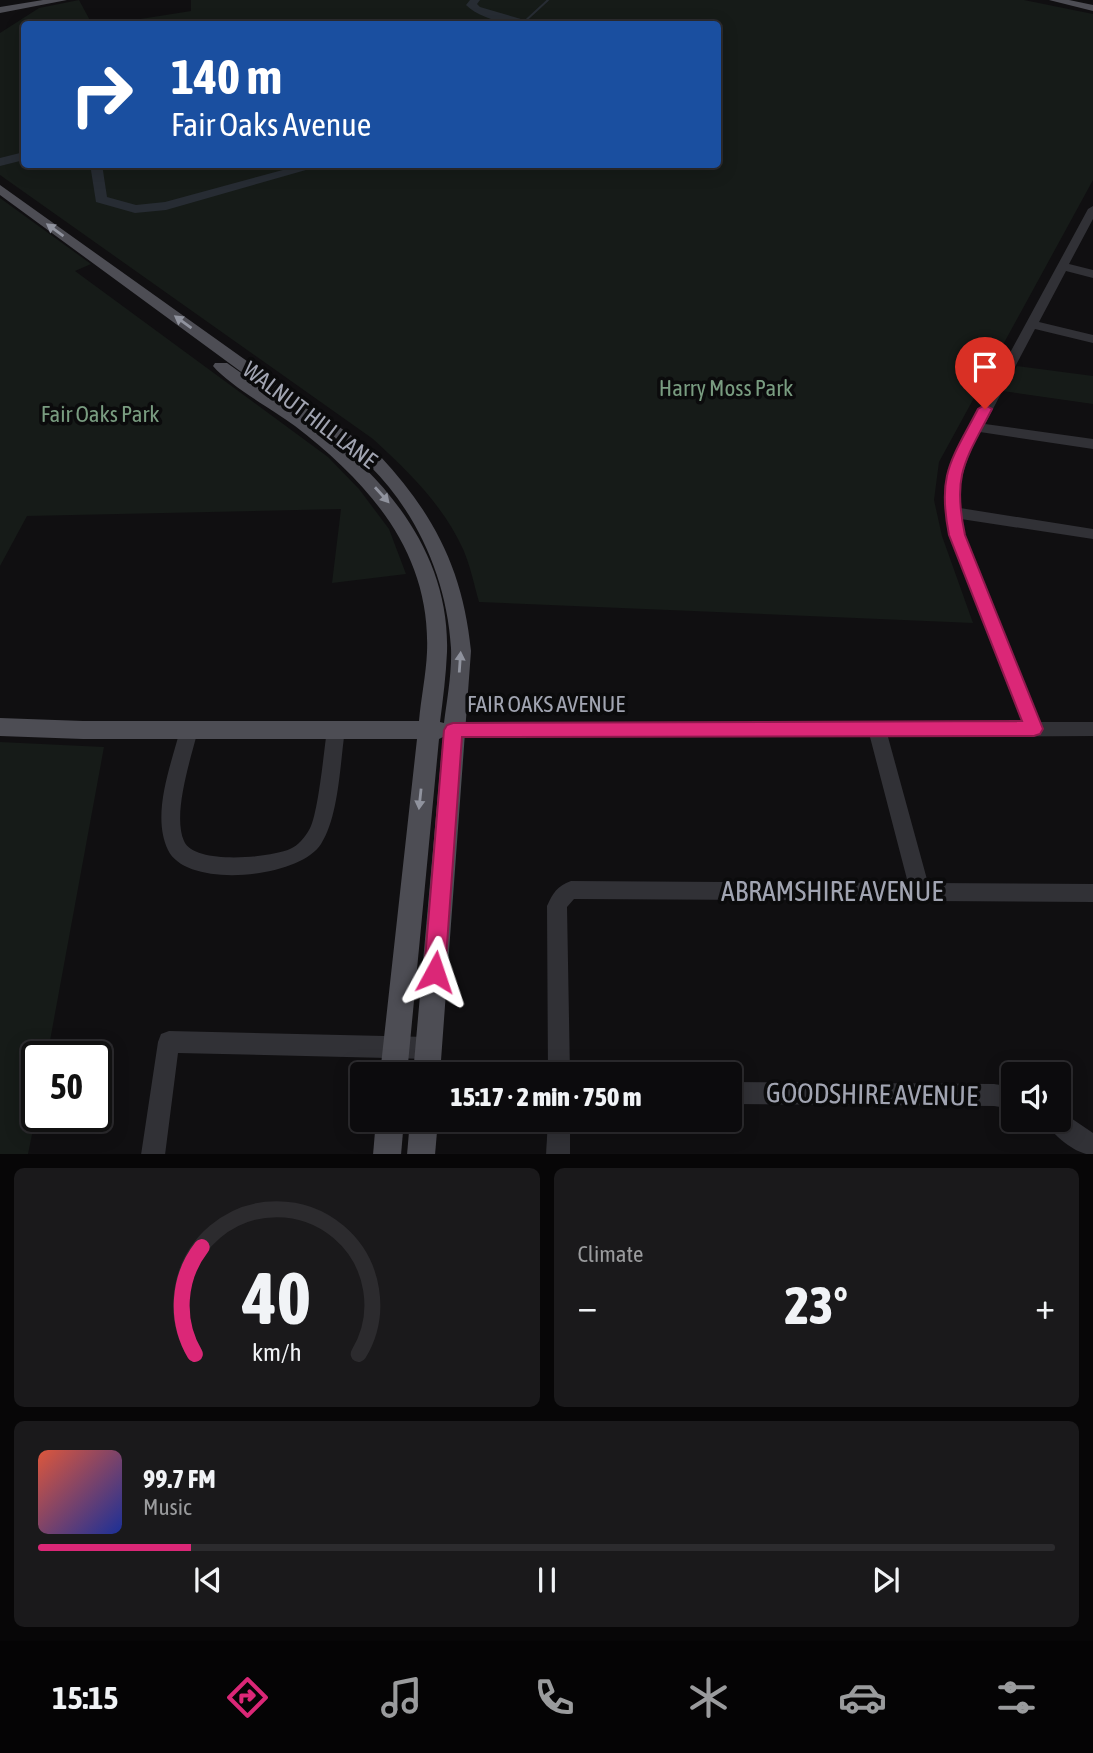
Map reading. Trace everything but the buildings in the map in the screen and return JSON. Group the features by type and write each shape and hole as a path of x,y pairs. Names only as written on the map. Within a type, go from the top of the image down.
{"main road":[{"path":"0,8 36,0"},
{"path":"0,8 62,0"},
{"path":"1054,0 1093,6"},
{"path":"1076,0 1093,6"},
{"name":"WALNUT HILL LANE","path":"0,189 103,273"},
{"name":"WALNUT HILL LANE","path":"0,205 103,273 339,443 374,460 405,494 435,541 447,568 459,620 461,651 428,1061"},
{"name":"WALNUT HILL LANE","path":"339,443 405,526 418,553 436,627 437,650 394,1062"},
{"name":"FAIR OAKS AVENUE","path":"0,727 83,730 453,730"},
{"path":"387,1154 389,1132"},
{"path":"421,1154 423,1132"}],"street":[{"path":"1034,729 957,535 952,512 951,483 958,460 975,427 1093,209"},
{"path":"1062,266 1093,274"},
{"path":"1031,324 1093,339"},
{"path":"975,427 1093,444"},
{"path":"952,512 1093,534"},
{"name":"FAIR OAKS AVENUE","path":"453,730 1093,729"},
{"path":"189,730 177,773 172,834 177,848 188,860 204,865 284,861 301,853 315,839 321,826 336,730"},
{"path":"877,730 919,891"},
{"name":"ABRAMSHIRE AVENUE","path":"559,1062 557,906 562,896 572,890 1093,893"},
{"path":"153,1154 169,1042 395,1046 428,1061"},
{"name":"GOODSHIRE AVENUE","path":"742,1093 1001,1096"},
{"path":"1071,1131 1093,1147"},
{"path":"558,1154 559,1132"}],"green space":[{"name":"Harry Moss Park","path":"79,0 90,21 21,21 21,168 721,168 721,21 128,21 191,11 191,0 1024,0 1093,14 1093,180 939,462 934,500 942,536 973,623 479,602 465,555 445,517 412,476 373,439 0,175 0,33 39,8"},
{"name":"Fair Oaks Park","path":"0,198 91,264 75,271 328,457 359,489 389,529 406,574 332,583 341,509 27,516 0,566"},
{"path":"1017,366 1093,376 1093,404 1003,391"},
{"path":"0,742 104,747 50,1041 21,1041 21,1132 32,1132 28,1154 0,1154"}],"waterway":[{"path":"475,0 471,5 476,9 516,21"},
{"path":"525,21 548,0"},
{"path":"0,162 21,157"},
{"path":"97,168 101,199 135,209 166,206 306,168"}],"route":[{"path":"435,972 453,730 1034,729 957,535 952,512 951,483 958,460 985,409"}]}
